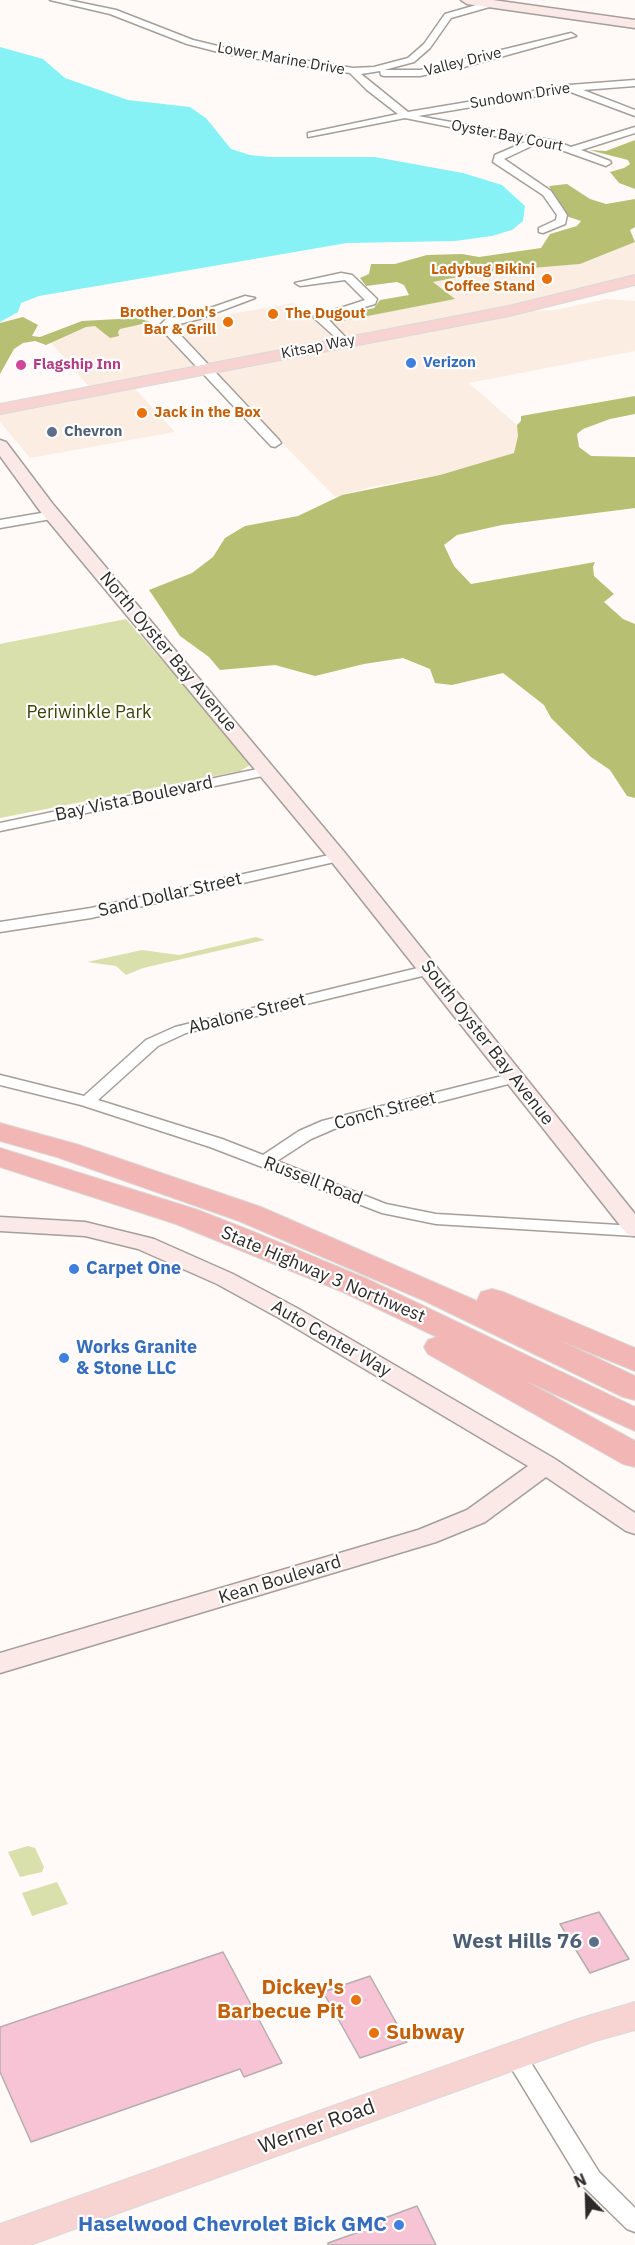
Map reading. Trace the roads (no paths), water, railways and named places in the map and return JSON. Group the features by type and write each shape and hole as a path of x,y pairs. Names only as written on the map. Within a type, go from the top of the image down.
{"highway":[{"name":"State Highway 3 Northwest","path":"0,1132 68,1151 188,1191 313,1240 436,1294 635,1389"},
{"path":"68,1151 149,1169 276,1208 635,1360"},
{"name":"State Highway 3 Northwest","path":"0,1157 129,1198 234,1235 354,1285 635,1420"},
{"path":"129,1198 294,1271 375,1311 635,1456"}],"main road":[{"name":"Kitsap Way","path":"0,409 509,311 554,308 604,298 634,286"},
{"name":"Werner Road","path":"0,2243 590,2029 635,2016"}],"street":[{"name":"Lower Marine Drive","path":"55,0 113,12 190,42 226,51 353,72 374,70 411,60 427,46 448,16 490,3"},
{"path":"471,0 635,24"},
{"name":"Valley Drive","path":"353,72 420,73 461,65 497,53 571,36"},
{"path":"353,72 406,115"},
{"name":"Sundown Drive","path":"312,135 406,115 569,87 635,83"},
{"path":"569,87 635,113"},
{"name":"Oyster Bay Court","path":"406,115 574,149 606,164"},
{"path":"574,149 635,130"},
{"path":"534,141 499,157 498,162 535,183 547,193 562,215 561,222 543,230"},
{"path":"300,283 341,276 348,277 371,299 371,302 363,305 319,317 344,342"},
{"path":"249,298 225,308 166,325 167,330 275,443"},
{"name":"North Oyster Bay Avenue","path":"0,445 50,511 338,857"},
{"path":"0,515 50,511"},
{"path":"0,524 50,511"},
{"name":"Bay Vista Boulevard","path":"0,826 267,771"},
{"name":"Sand Dollar Street","path":"0,927 92,913 338,857"},
{"name":"South Oyster Bay Avenue","path":"338,857 635,1230"},
{"name":"Abalone Street","path":"87,1102 152,1042 181,1030 430,970"},
{"name":"Conch Street","path":"264,1162 305,1135 328,1125 514,1078"},
{"name":"Russell Road","path":"0,1080 87,1102 216,1143 382,1208 436,1219 635,1230"},
{"name":"Auto Center Way","path":"0,1224 85,1229 146,1244 186,1262 288,1313 546,1465 635,1526"},
{"name":"Kean Boulevard","path":"0,1663 427,1536 476,1516 546,1465"},
{"path":"515,2056 591,2179 609,2200 635,2222"}],"water":[{"path":"0,47 43,59 65,78 128,100 190,107 206,118 231,149 250,155 375,157 463,173 502,185 525,206 523,221 512,230 492,236 455,241 347,243 39,296 21,303 18,312 0,322"}],"place":[{"name":"Ladybug Bikini Coffee Stand","path":"547,279"},
{"name":"The Dugout","path":"273,314"},
{"name":"Brother Don's Bar & Grill","path":"228,322"},
{"name":"Verizon","path":"411,363"},
{"name":"Flagship Inn","path":"21,365"},
{"name":"Jack in the Box","path":"142,413"},
{"name":"Chevron","path":"52,432"},
{"name":"Carpet One","path":"74,1269"},
{"name":"Works Granite & Stone LLC","path":"64,1358"},
{"name":"West Hills 76","path":"594,1942"},
{"name":"Dickey's Barbecue Pit","path":"356,2000"},
{"name":"Subway","path":"374,2033"},
{"name":"Haselwood Chevrolet Bick GMC","path":"399,2225"}],"park label":[{"name":"Periwinkle Park","path":"89,713"}]}
